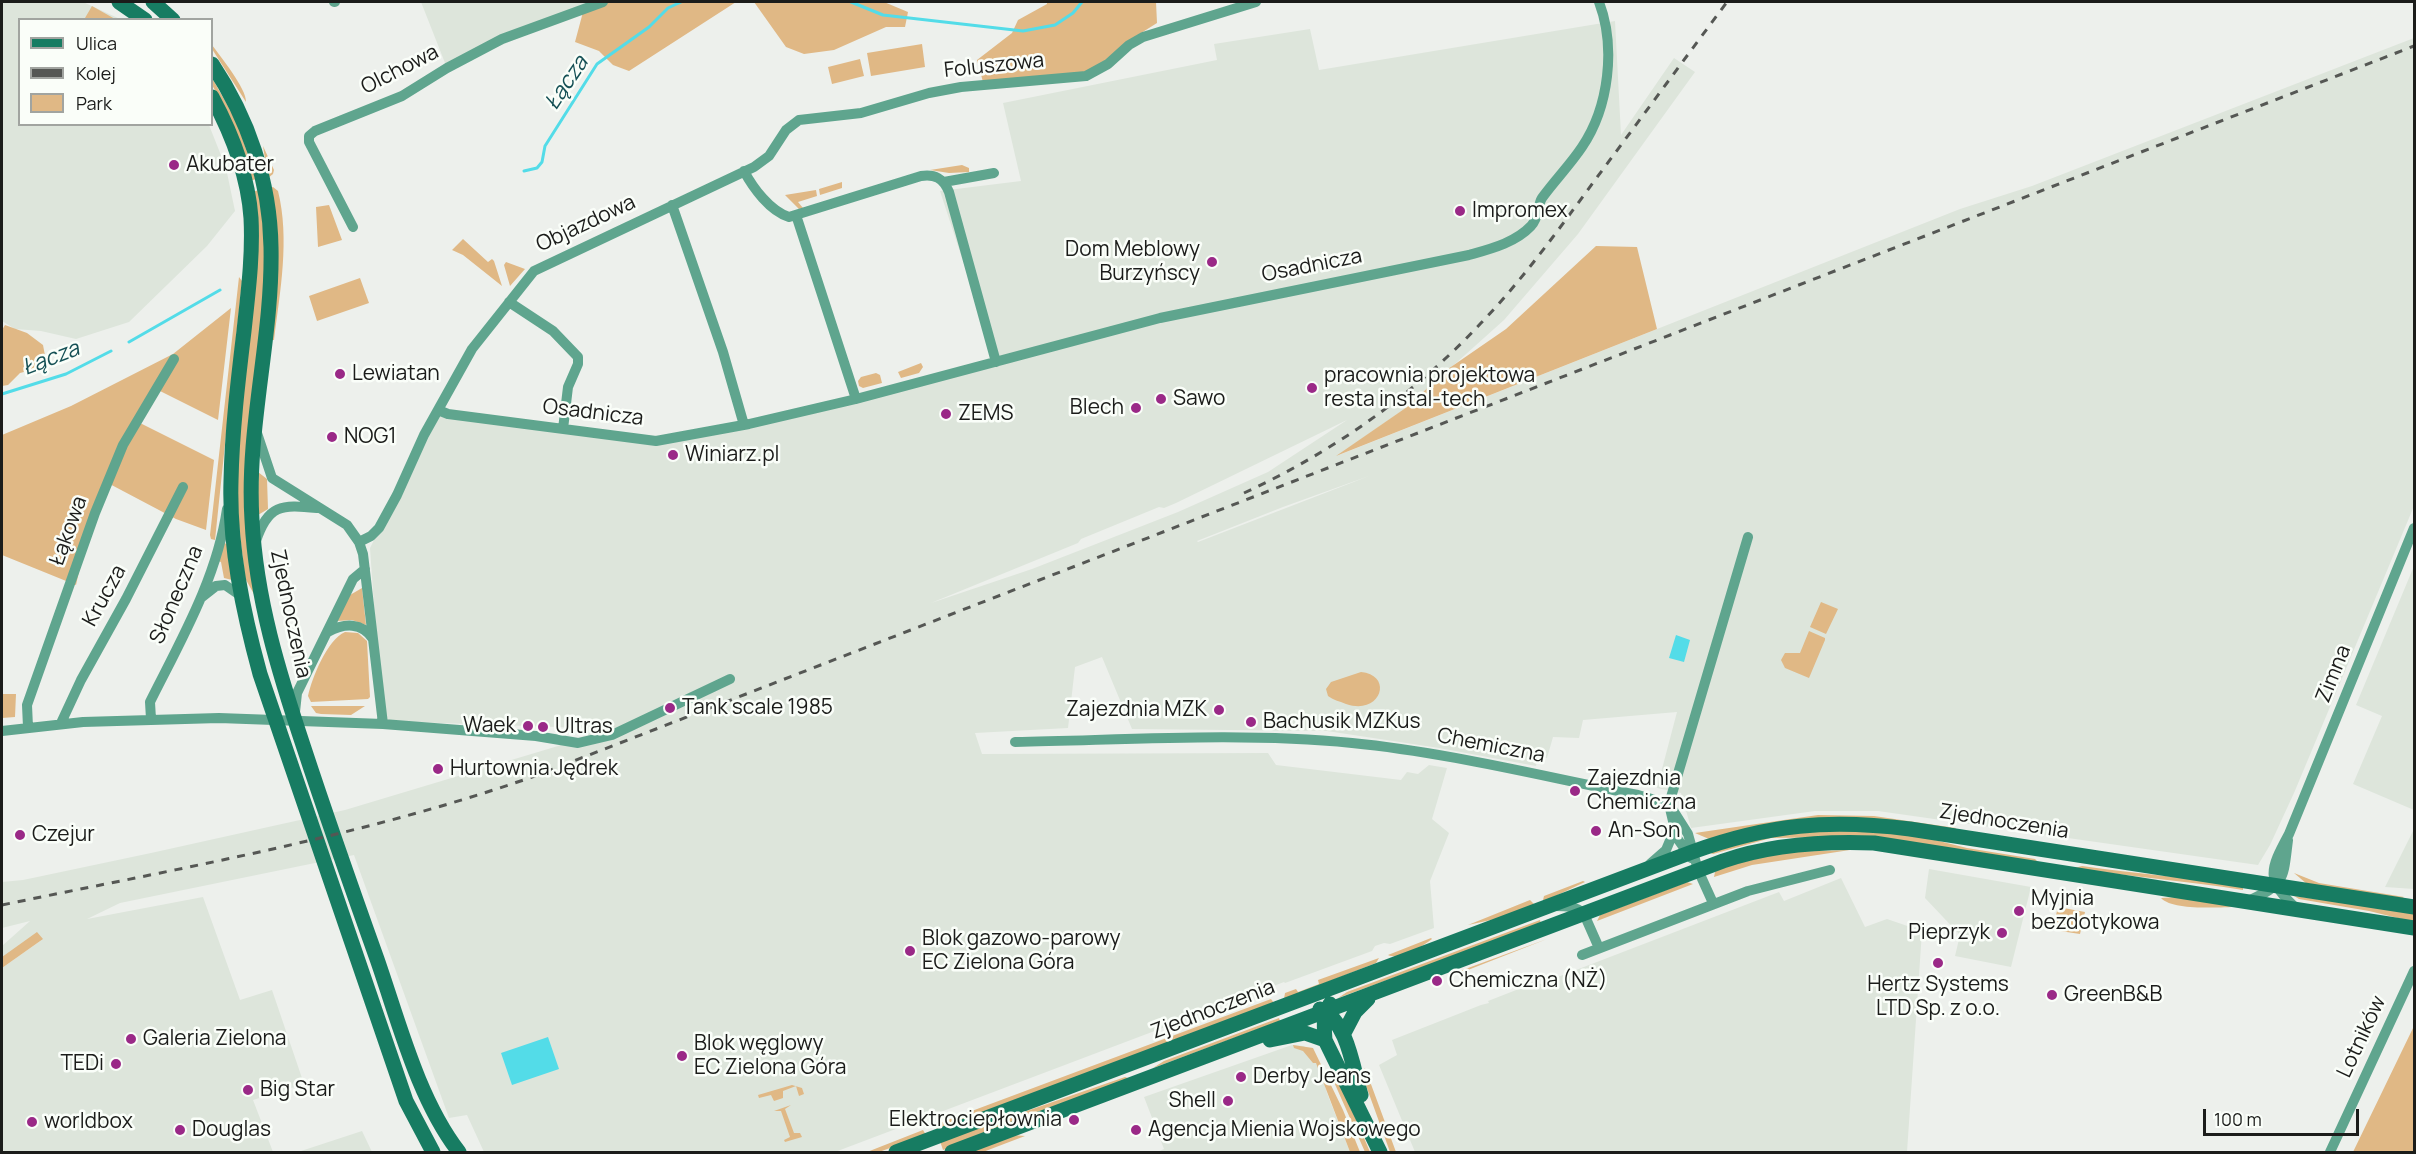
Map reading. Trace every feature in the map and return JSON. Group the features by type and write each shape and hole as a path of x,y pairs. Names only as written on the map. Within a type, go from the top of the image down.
{"main road":[{"path":"118,2 143,18"},
{"path":"138,2 145,18"},
{"path":"153,2 172,18"},
{"path":"166,2 173,18"},
{"name":"Zjednoczenia","path":"213,66 245,121 262,180 269,217 271,268 251,470 254,548 259,589 269,634 283,686 340,856 426,1097 446,1135 459,1152"},
{"name":"Zjednoczenia","path":"213,99 227,127 238,158 247,189 251,217 251,272 233,435 231,482 231,507 241,596 260,674 406,1101 430,1148"},
{"name":"Zjednoczenia","path":"896,1152 1637,872 1724,841 1776,828 1809,824 1873,825 2415,907"},
{"name":"Zjednoczenia","path":"952,1152 1735,857 1783,846 1841,842 1874,843 2415,928"},
{"path":"1365,975 1332,999 1326,1012 1325,1040 1377,1147"},
{"path":"1344,1033 1355,1012 1376,993"},
{"path":"1286,1004 1313,1006 1326,1012 1344,1033 1377,1147"},
{"path":"1220,1052 1305,1033 1325,1040"}],"street":[{"name":"Olchowa","path":"353,226 309,142 309,136 315,131 402,96 502,39 603,2"},
{"name":"Foluszowa","path":"744,171 769,156 786,130 799,120 861,113 952,88 1086,76 1108,64 1129,45 1143,37 1256,2"},
{"name":"Osadnicza","path":"438,410 448,414 656,441 856,399 1160,318 1469,255 1498,247 1531,226 1540,212 1540,201 1583,147 1601,110 1607,56 1605,27 1599,2"},
{"name":"Objazdowa","path":"359,542 371,536 378,528 472,349 537,268 744,171"},
{"path":"744,171 751,183 773,208 789,217 921,176 930,174 939,177 949,192 996,362"},
{"path":"944,182 994,173"},
{"path":"672,205 723,352 744,424"},
{"path":"796,215 856,399"},
{"path":"508,302 553,331 578,357 578,364 568,387 563,429"},
{"name":"Łąkowa","path":"28,727 27,705 111,474 123,445 174,359"},
{"path":"254,424 272,478 347,525 359,542 375,642 383,724"},
{"name":"Słoneczna","path":"152,719 150,702 202,597 219,547 231,482"},
{"name":"Krucza","path":"61,723 81,680 126,599 183,487"},
{"path":"254,548 262,524 277,509 294,505 319,508"},
{"name":"Zimna","path":"2277,886 2272,878 2273,866 2289,834 2415,528"},
{"path":"1713,903 1703,869 1691,853 1680,844 1674,831 1669,804 1748,537"},
{"path":"296,721 297,693 353,579 365,569"},
{"name":"Zjednoczenia","path":"202,597 211,588 225,585 241,596"},
{"path":"328,632 345,625 355,625 363,628 375,642"},
{"path":"2,731 61,723 219,718 383,724 586,742 612,735 730,679"},
{"name":"Chemiczna","path":"1015,742 1228,737 1351,743 1417,752 1630,794 1669,804"},
{"path":"1669,804 1688,834 1691,853"},
{"path":"1637,872 1666,850 1674,831"},
{"path":"1582,955 1748,891 1830,870"},
{"path":"2248,901 2277,886 2286,899 2299,910"},
{"path":"1594,889 1585,902 1583,914 1599,948"},
{"name":"Zjednoczenia","path":"1546,907 1566,906 1580,910 1583,914"},
{"name":"Lotników","path":"2330,1152 2415,970"}],"shaded area":[{"path":"2,2 83,2 118,18 18,18 18,126 209,126 226,168 235,211 207,246 129,322 76,339 41,331 15,329 2,321"},
{"path":"421,2 604,2 447,68"},
{"path":"1615,21 1621,135 1674,58 1695,72 1578,234 1504,320 1407,407 1339,455 1960,209 2032,186 2414,38 2414,506 2294,793 2258,865 1878,811 1815,811 1691,828 1681,793 1657,788 1677,712 1583,720 1579,738 1553,737 1547,758 1538,756 1536,766 1327,731 1132,729 1102,657 1075,667 1068,728 975,733 982,754 1268,753 1276,765 1401,780 1407,772 1418,774 1429,765 1447,768 1432,819 1449,833 1430,881 1434,928 1390,944 1375,946 1372,951 1284,982 835,1152 484,1152 467,1115 449,1118 354,855 120,903 87,919 203,897 240,1000 272,990 304,1084 253,1100 273,1152 2,1152 2,968 43,939 2,961 2,946 30,921 2,928 2,882 23,880 345,810 558,746 584,736 585,728 382,721 370,548 438,412 655,441 802,412 995,359 940,191 1021,181 1003,103 1217,60 1214,44 1310,29 1319,70","holes":["1347,420 1268,472 1178,512 1032,569 931,603 1159,507 1164,508 1176,503","1369,476 1198,542 1197,541 1283,507"]},
{"path":"2414,566 2414,810 2353,784 2382,716 2356,705"},
{"path":"2414,829 2414,889 2385,887"},
{"path":"1929,869 2031,887 2011,967 1955,956 1960,935 1925,898"},
{"path":"1841,878 1865,927 1887,919 1922,931 1907,1152 1415,1152 1379,1065 1397,1055 1392,1040 1489,1003 1488,1001 1529,985 1530,982 1546,985 1550,980 1779,892 1784,901"},
{"path":"1292,1045 1304,1046 1317,1057 1327,1093 1350,1152 1157,1152 1164,1149 1144,1097"},
{"path":"362,1131 372,1152 298,1152"}],"green space":[{"path":"606,2 736,2 629,71 613,65 599,51 575,42 583,12"},
{"path":"754,2 884,2 908,12 905,27 886,27 834,50 804,54 786,47"},
{"path":"1047,2 1156,2 1157,23 1130,40 1095,70 1071,76 983,82 977,60 1012,33 1018,20"},
{"path":"92,6 113,18 85,18"},
{"path":"922,44 925,67 871,76 867,53"},
{"path":"213,46 238,81 246,102 213,51"},
{"path":"860,59 864,76 832,84 828,67"},
{"path":"213,80 237,122 256,179 250,181 225,108 213,87"},
{"path":"263,146 274,170 268,178"},
{"path":"962,165 969,168 969,172 949,173 930,170"},
{"path":"842,182 842,188 820,195 819,189"},
{"path":"273,187 278,191 282,209 284,247 274,340 271,340 270,188"},
{"path":"259,190 265,240 255,596 245,578 236,499 237,443 252,192"},
{"path":"816,190 817,196 798,202 803,208 799,209 785,195"},
{"path":"329,205 342,240 318,247 316,207"},
{"path":"463,239 488,262 492,259 494,261 502,286 463,255 452,250"},
{"path":"1596,246 1637,247 1657,329 1336,456 1407,407 1448,369 1506,329"},
{"path":"506,262 525,269 510,286 504,265"},
{"path":"239,277 242,281 215,540 211,539 210,535"},
{"path":"360,278 369,303 317,321 309,296"},
{"path":"231,308 218,420 156,389 138,422 214,460 206,530 176,519 104,481 86,540 76,585 2,555 2,435 71,406 173,354"},
{"path":"5,325 27,333 43,345 47,366 20,373 8,385 2,386 2,330"},
{"path":"921,363 923,367 919,373 901,378 898,372"},
{"path":"876,373 880,375 882,383 863,388 859,386 858,381 861,377"},
{"path":"258,472 267,479 268,509 258,515"},
{"path":"224,543 227,544 232,580 224,578 221,562 218,561"},
{"path":"362,588 366,625 352,620 337,621 350,595"},
{"path":"1821,602 1838,609 1826,634 1810,627"},
{"path":"1809,631 1825,640 1809,678 1785,668 1781,660 1785,653 1800,653"},
{"path":"345,632 358,633 367,641 370,697 368,699 311,702 308,696 321,660 338,636"},
{"path":"1361,672 1378,680 1379,694 1375,700 1358,706 1346,704 1328,696 1326,689 1331,682"},
{"path":"2,694 16,694 15,717 2,718"},
{"path":"311,706 365,706 351,715 316,713"},
{"path":"1818,815 1874,816 1956,828 1954,831 1920,825 1709,839 1695,833"},
{"path":"1849,828 1923,837 1967,848 2035,859 2038,862 1849,837 1771,838 1713,854 1706,851 1766,835"},
{"path":"1850,850 1752,865 1714,877 1715,872 1722,867 1785,852"},
{"path":"2082,866 2223,883 2243,886 2243,890 2075,868"},
{"path":"2294,873 2319,883 2404,897 2401,899 2307,884"},
{"path":"1585,882 1543,900 1544,896"},
{"path":"1687,882 1693,884 1597,921 1600,915"},
{"path":"2294,896 2414,912 2414,922 2369,911 2299,899"},
{"path":"2179,897 2237,907 2186,907 2161,898"},
{"path":"1530,900 1535,905 1500,918 1468,925"},
{"path":"2058,907 2085,912 2080,934 2060,931 2053,927"},
{"path":"1540,920 1541,924 1338,998 1347,992"},
{"path":"37,932 43,939 2,968 2,957"},
{"path":"1431,938 1405,955 1388,955"},
{"path":"1547,939 1450,977 1449,975"},
{"path":"1379,958 1376,963 1284,999 1285,993 1296,989 1298,992 1319,984 1318,980"},
{"path":"1271,999 1274,1003 936,1131 937,1124"},
{"path":"1279,1018 1280,1021 1153,1068 1164,1061"},
{"path":"2414,1026 2414,1152 2353,1152"},
{"path":"1293,1045 1313,1048 1343,1110 1360,1152 1350,1152 1316,1063 1313,1063 1303,1051 1294,1048"},
{"path":"1365,1068 1396,1152 1390,1152 1364,1080 1363,1070"},
{"path":"1330,1073 1338,1077 1370,1152 1365,1152"},
{"path":"1125,1077 1128,1078 1127,1081 943,1150 940,1141"},
{"path":"792,1085 796,1086 783,1091 783,1098 774,1101 771,1095 759,1098 758,1095"},
{"path":"796,1086 802,1088 804,1094 799,1096"},
{"path":"791,1105 785,1109 794,1133 800,1133 802,1137 785,1142 784,1140 790,1137 781,1111 774,1111"},
{"path":"923,1130 926,1135 879,1152 867,1152"},
{"path":"1013,1135 1025,1136 983,1152 966,1152"}],"water":[{"path":"1676,635 1690,640 1684,662 1669,658"},
{"path":"548,1037 559,1069 512,1085 501,1053"}],"waterway":[{"name":"Łącza","path":"524,171 537,168 542,162 545,146 597,64 649,27 668,8 681,2"},
{"name":"Łącza","path":"851,2 883,15 1023,31 1055,25 1073,13 1082,2"},
{"name":"Łącza","path":"129,342 220,290"},
{"name":"Łącza","path":"2,394 66,374 111,351"}],"railway":[{"path":"1244,493 1341,440 1401,397 1456,348 1497,305 1541,253 1727,2"},
{"path":"2,905 337,834 469,798 535,776 2414,46"}],"place":[{"name":"Akubater","path":"174,165"},
{"name":"Impromex","path":"1460,211"},
{"name":"Dom Meblowy Burzyńscy","path":"1212,262"},
{"name":"Lewiatan","path":"340,374"},
{"name":"pracownia projektowa resta instal-tech","path":"1312,388"},
{"name":"Sawo","path":"1161,399"},
{"name":"Blech","path":"1136,408"},
{"name":"ZEMS","path":"946,414"},
{"name":"NOG1","path":"332,437"},
{"name":"Winiarz.pl","path":"673,455"},
{"name":"Tank scale 1985","path":"670,708"},
{"name":"Zajezdnia MZK","path":"1219,710"},
{"name":"Bachusik MZKus","path":"1251,722"},
{"name":"Waek","path":"528,726"},
{"name":"Ultras","path":"543,727"},
{"name":"Hurtownia Jędrek","path":"438,769"},
{"name":"Zajezdnia Chemiczna","path":"1575,791"},
{"name":"An-Son","path":"1596,831"},
{"name":"Czejur","path":"20,835"},
{"name":"Myjnia bezdotykowa","path":"2019,911"},
{"name":"Pieprzyk","path":"2002,933"},
{"name":"Blok gazowo-parowy EC Zielona Góra","path":"910,951"},
{"name":"Hertz Systems LTD Sp. z o.o.","path":"1938,963"},
{"name":"Chemiczna (NŻ)","path":"1437,981"},
{"name":"GreenB&B","path":"2052,995"},
{"name":"Galeria Zielona","path":"131,1039"},
{"name":"Blok węglowy EC Zielona Góra","path":"682,1056"},
{"name":"TEDi","path":"116,1064"},
{"name":"Derby Jeans","path":"1241,1077"},
{"name":"Big Star","path":"248,1090"},
{"name":"Shell","path":"1228,1101"},
{"name":"Elektrociepłownia","path":"1074,1120"},
{"name":"worldbox","path":"32,1122"},
{"name":"Douglas","path":"180,1130"},
{"name":"Agencja Mienia Wojskowego","path":"1136,1130"}]}
